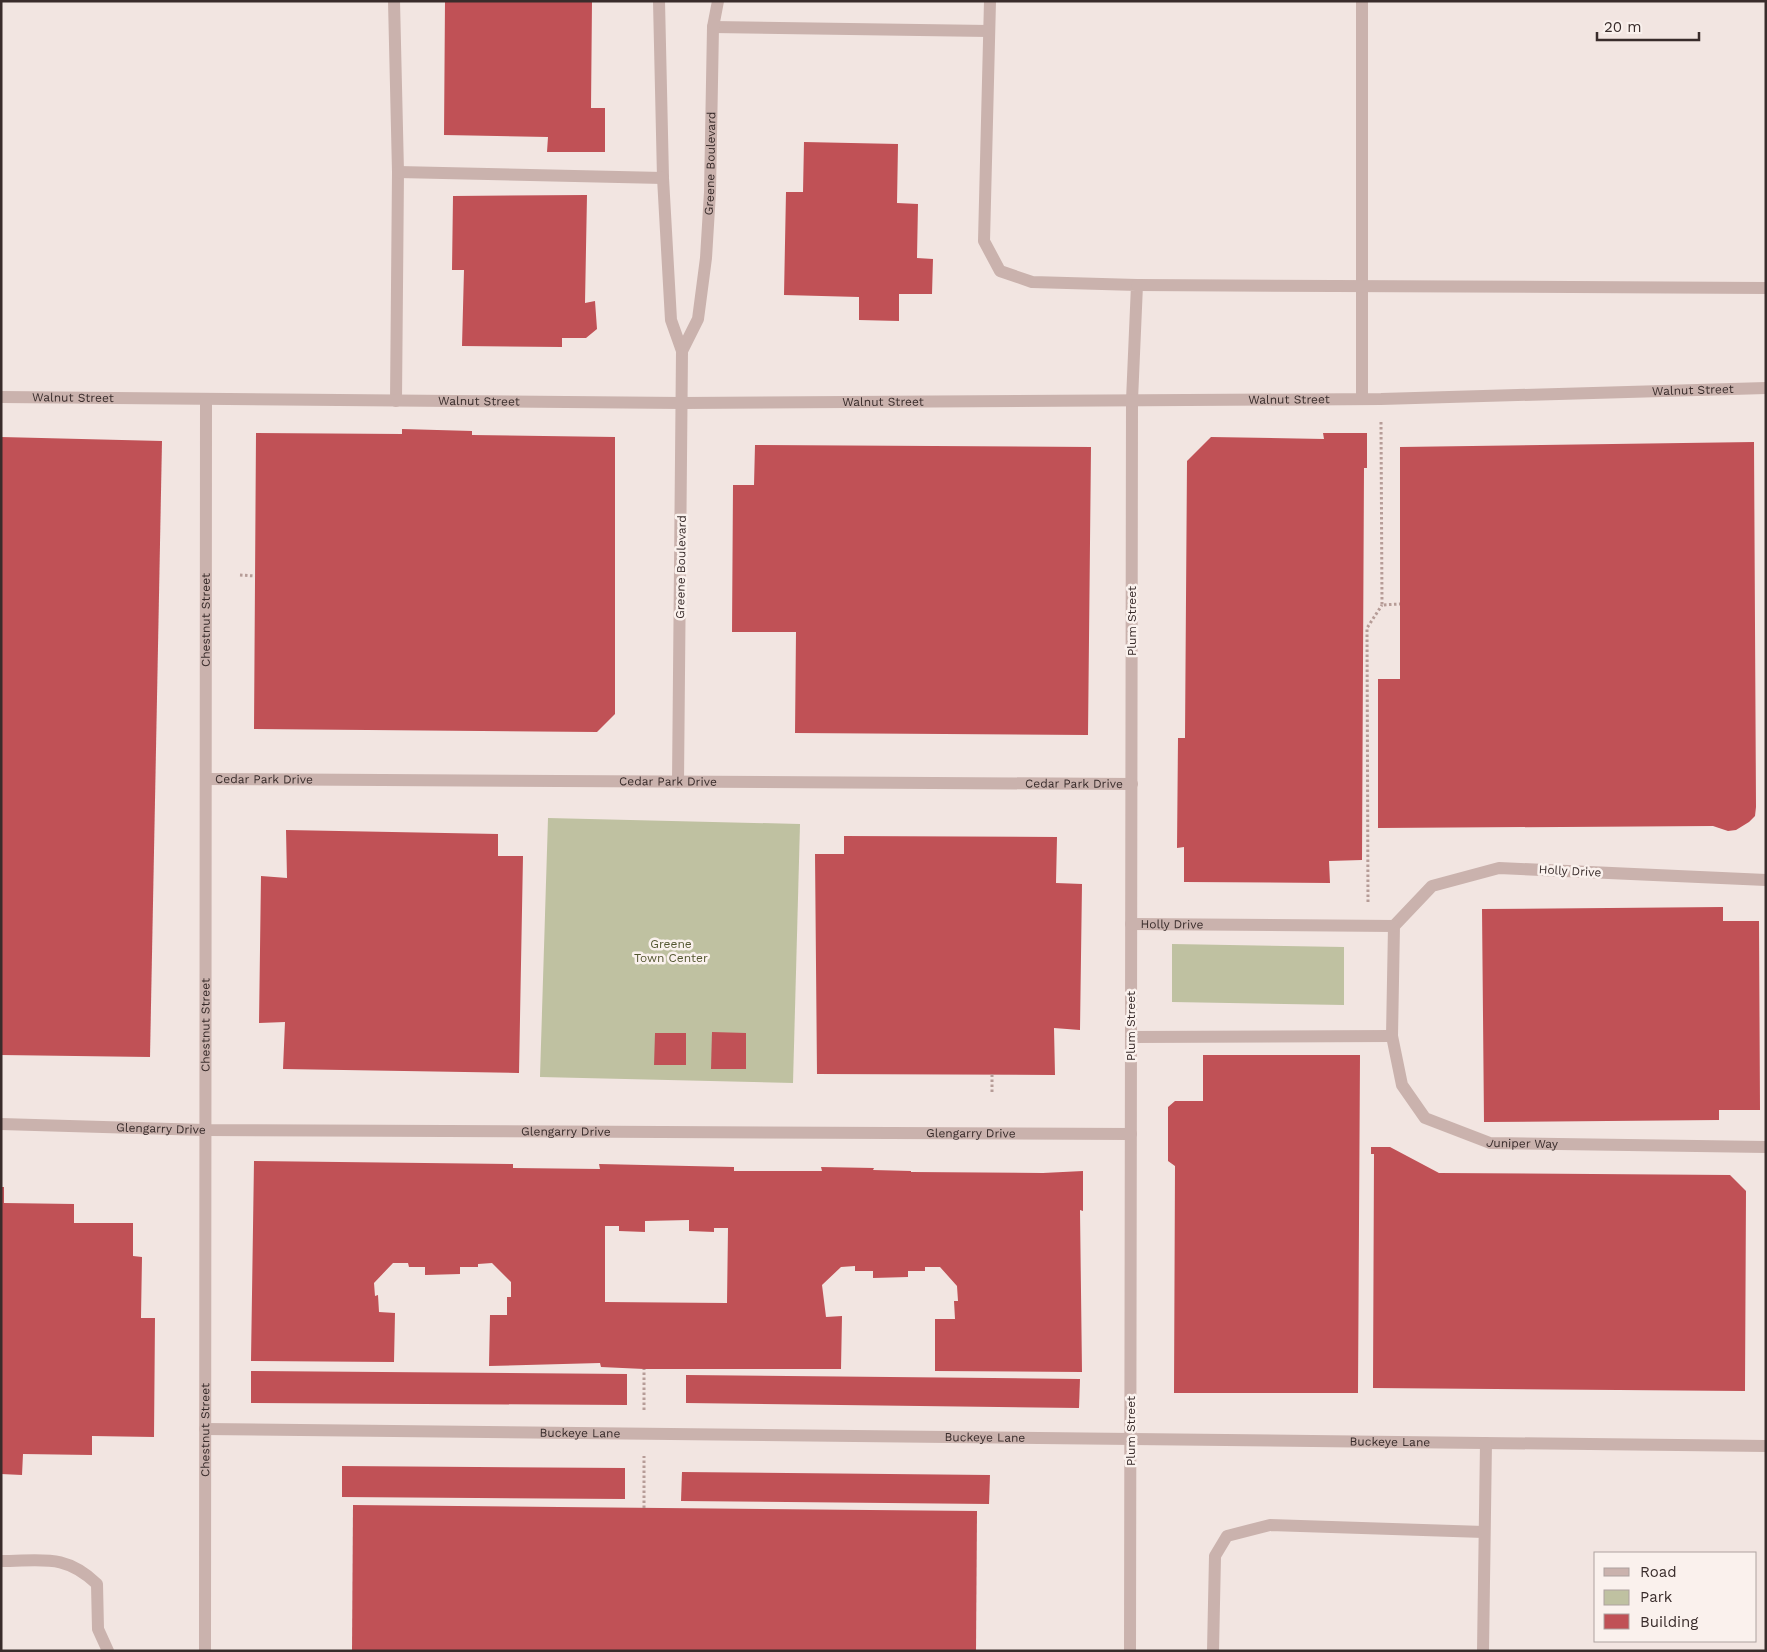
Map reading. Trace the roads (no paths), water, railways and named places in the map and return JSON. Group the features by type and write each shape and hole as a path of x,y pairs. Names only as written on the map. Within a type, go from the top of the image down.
{"street":[{"path":"394,1 398,172 396,401"},
{"name":"Greene Boulevard","path":"659,1 663,178 671,320 682,351 678,782"},
{"name":"Greene Boulevard","path":"682,351 698,319 706,258 710,192 713,26 718,1"},
{"path":"990,1 984,241 1000,271 1032,282 1137,286 1766,288"},
{"path":"1362,1 1362,399"},
{"path":"713,26 989,31"},
{"path":"398,172 663,178"},
{"name":"Plum Street","path":"1130,1651 1132,400 1137,286"},
{"name":"Walnut Street","path":"1,397 682,403 1381,399 1766,388"},
{"name":"Chestnut Street","path":"205,1651 206,399"},
{"name":"Cedar Park Drive","path":"206,779 1132,784"},
{"name":"Holly Drive","path":"1131,924 1394,926 1432,886 1499,868 1766,880"},
{"name":"Juniper Way","path":"1394,926 1392,1036 1402,1085 1425,1118 1490,1143 1766,1147"},
{"path":"1131,1037 1392,1036"},
{"name":"Glengarry Drive","path":"1,1124 205,1130 1131,1134"},
{"name":"Buckeye Lane","path":"205,1429 1766,1446"},
{"path":"1482,1651 1486,1443"},
{"path":"1213,1651 1215,1556 1227,1536 1270,1526 1484,1532"},
{"path":"1,1560 60,1561 84,1572 97,1584 98,1628 108,1651"}],"park label":[{"name":"Greene Town Center","path":"671,951"}]}
